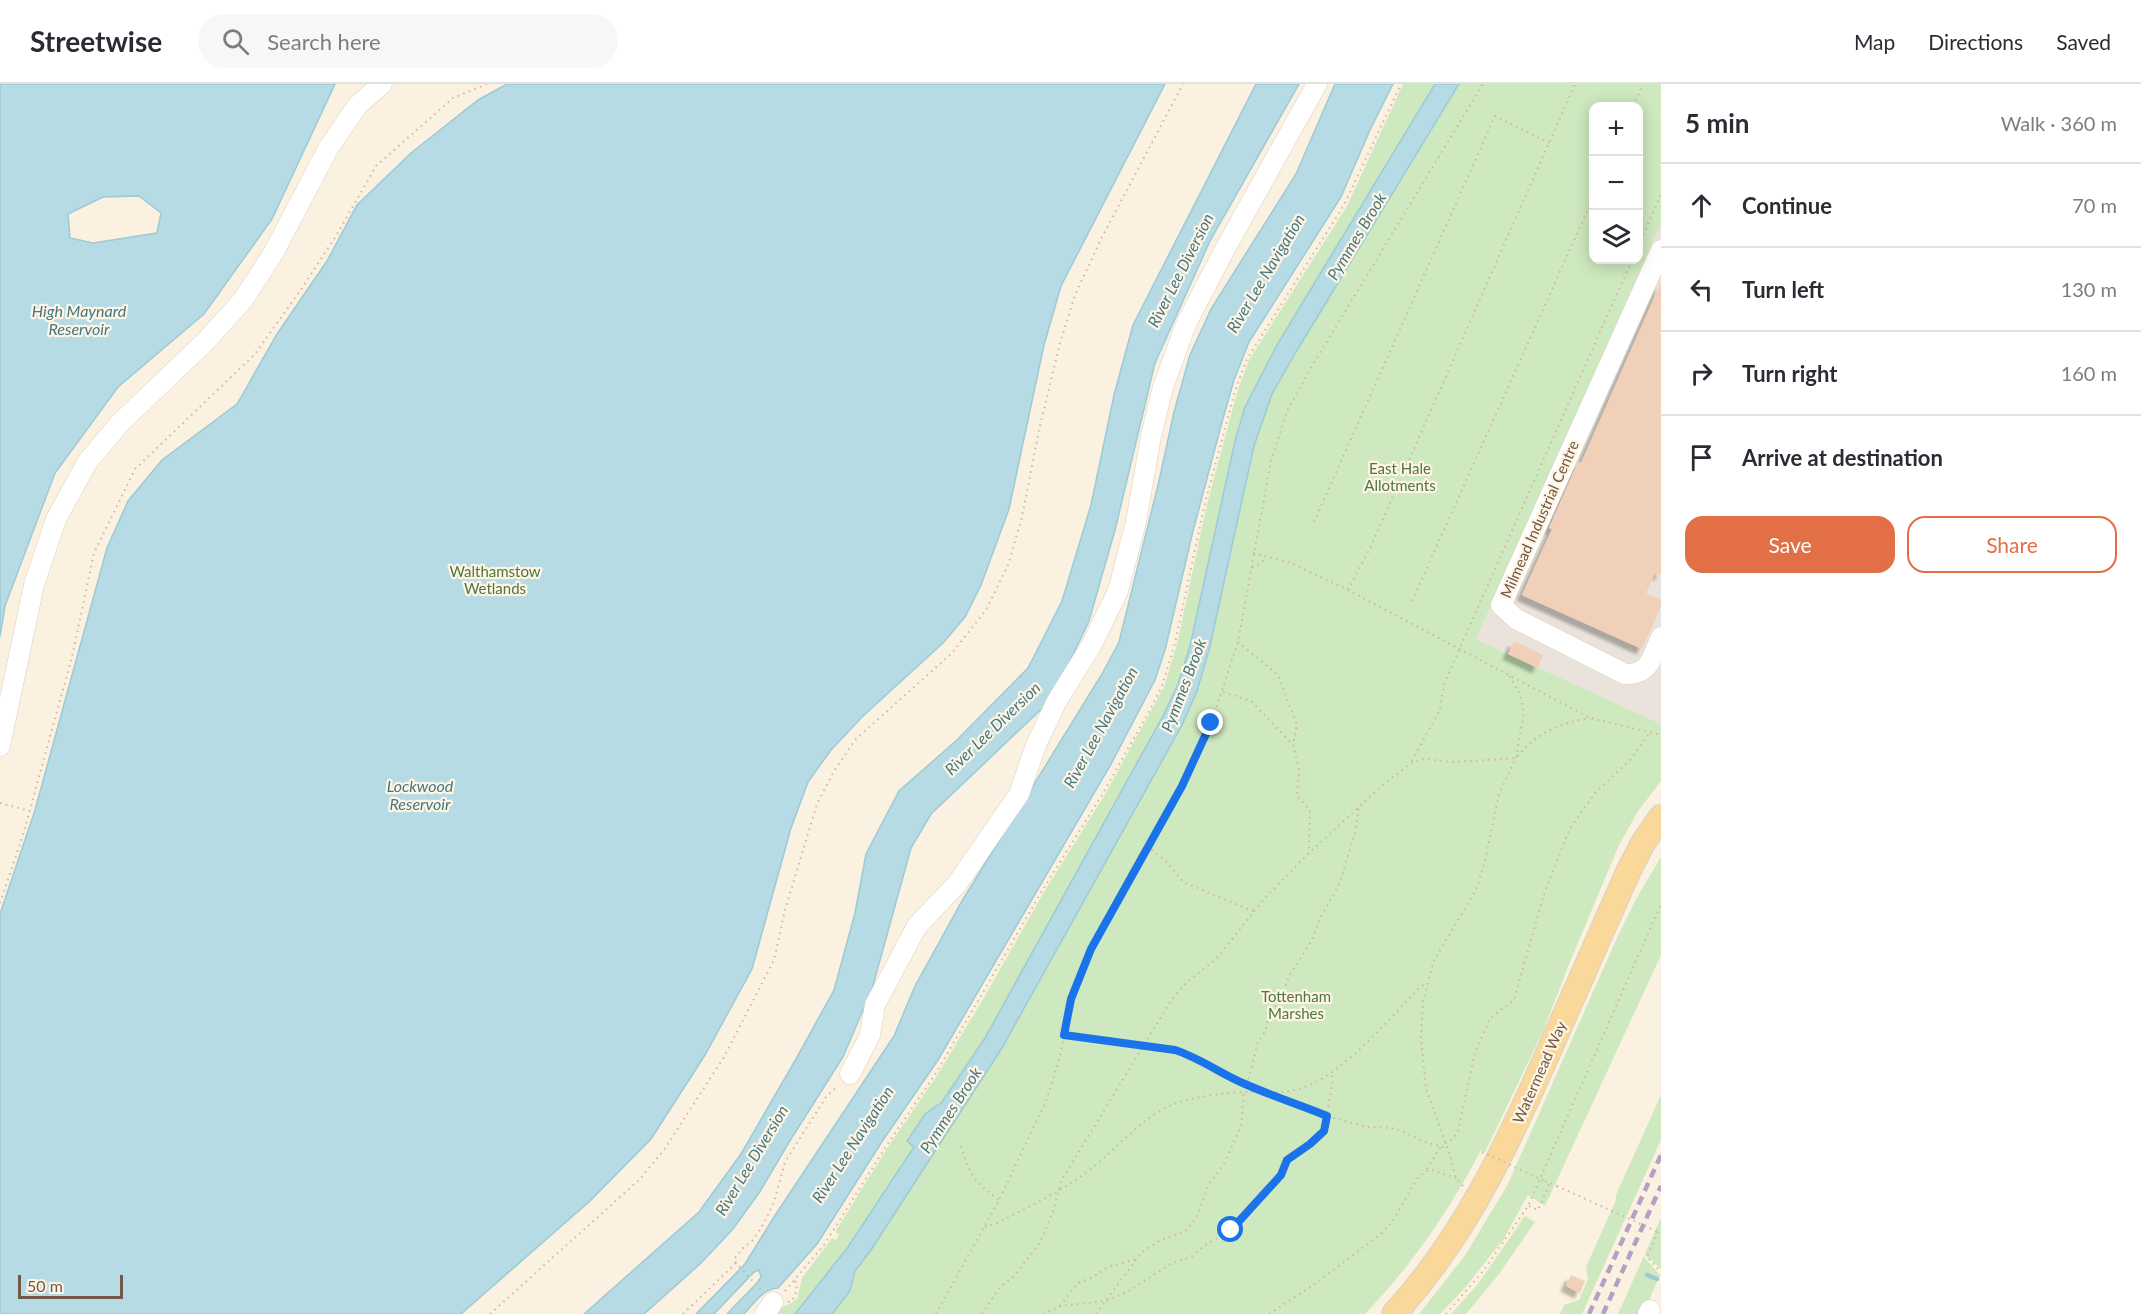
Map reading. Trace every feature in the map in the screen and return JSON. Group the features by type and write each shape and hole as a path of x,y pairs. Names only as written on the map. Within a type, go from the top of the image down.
{"main road":[{"name":"Watermead Way","path":"1394,1314 1454,1239 1480,1196 1523,1109 1629,870 1643,843 1661,817"}],"lane":[{"path":"0,746 34,585 56,519 88,461 121,422 205,342 243,300 274,252 329,147 358,105 382,84"},
{"path":"850,1074 870,1035 875,1005 917,926 957,884 1019,794 1036,745 1057,701 1091,646 1118,591 1136,522 1151,436 1163,387 1186,324 1317,84"},
{"name":"Milmead Industrial Centre","path":"1661,250 1501,605 1516,619 1625,674 1636,675 1647,668 1661,637"}],"path":[{"path":"0,903 30,812 72,657 94,553 135,468 255,354 336,236 376,166 453,98 487,84"},
{"path":"490,1314 639,1180 664,1150 724,1057 774,960 785,910 817,804 834,771 855,740 952,653 986,610 1008,565 1019,526 1060,343 1075,295 1101,239 1183,84"},
{"path":"788,1288 824,1245 885,1148 936,1073 1042,891 1102,795 1153,704 1162,686 1175,644 1205,503 1236,388 1247,359 1344,205 1401,84"},
{"path":"936,1314 999,1200 1047,1099 1053,1083 1071,999 1086,960 1189,771 1223,692 1238,642 1270,461 1287,411 1483,84"},
{"path":"1348,590 1371,546 1575,84"},
{"path":"1635,102 1643,84"},
{"path":"1314,522 1495,116 1550,143"},
{"path":"1643,235 1661,195"},
{"path":"1412,601 1589,205"},
{"path":"1411,763 1440,709 1444,684 1630,264"},
{"path":"1253,553 1292,563 1348,590 1590,718 1661,735"},
{"path":"1251,567 1270,557"},
{"path":"1238,642 1278,675 1297,725 1293,745 1299,769 1297,796 1310,810 1309,853"},
{"path":"1509,675 1520,694 1524,712 1516,759"},
{"path":"1223,692 1251,701 1293,745"},
{"path":"1480,1196 1464,1188 1456,1178 1425,1081 1421,1020 1427,982 1439,951 1476,890 1485,861 1499,794 1516,759 1526,745 1549,730 1572,721 1590,718"},
{"path":"1445,1143 1453,1140 1458,1131 1475,1053 1490,1018 1515,1000 1544,894 1569,830 1595,793 1631,759 1651,731"},
{"path":"982,1314 1000,1287 1014,1276 1040,1243 1054,1209 1061,1181 1172,999 1186,982 1217,958 1264,899 1309,853 1383,784 1411,763 1423,759 1454,762 1516,759"},
{"path":"0,803 30,812"},
{"path":"1247,1085 1258,1042 1265,1032 1269,1016 1282,996 1289,976 1312,940 1320,918 1339,885 1356,829 1359,807"},
{"path":"1147,846 1167,862 1183,882 1255,912"},
{"path":"1446,1314 1484,1270 1528,1206 1661,904"},
{"path":"984,1228 1058,1192 1089,1171 1156,1114 1169,1106 1187,1100 1244,1092 1271,1093 1300,1089 1332,1073 1377,1032 1413,992 1427,982"},
{"path":"1064,1035 1175,1050 1192,1055 1247,1085 1327,1116 1367,1127 1391,1128 1447,1148"},
{"path":"1042,1314 1060,1306 1106,1301 1127,1292 1172,1263 1191,1257 1204,1246 1231,1230 1281,1175 1287,1160 1324,1131 1333,1080 1332,1073"},
{"path":"683,1314 735,1263 734,1259 760,1230 771,1209 785,1162 826,1097 850,1074"},
{"path":"1096,1314 1142,1252 1159,1241 1187,1230 1192,1223 1209,1184 1224,1164 1241,1126 1244,1092"},
{"path":"961,1146 967,1168 976,1182 999,1200"},
{"path":"1269,1314 1315,1284 1382,1233 1392,1222 1417,1179 1426,1171 1441,1146"},
{"path":"1482,1152 1658,1232 1647,1256 1661,1272"},
{"path":"1426,1171 1437,1171 1456,1178"},
{"path":"1528,1206 1538,1210 1550,1183"},
{"path":"1060,1306 1078,1283 1094,1277 1108,1267 1136,1259"},
{"path":"735,1263 751,1278 771,1303 792,1300 797,1290 795,1279"}],"shaded area":[{"path":"1661,224 1661,724 1476,639"}],"green space":[{"path":"1403,84 1435,84 1277,345 1245,407 1235,441 1190,646 1178,684 1163,716 985,1038 942,1102 925,1114 915,1147 848,1247 795,1314 770,1314 797,1299 802,1278 832,1238 836,1240 839,1234 835,1232 886,1150 938,1074 1044,892 1104,796 1164,687 1177,644 1207,504 1238,389 1249,360 1347,206"},
{"name":"Tottenham Marshes","path":"1459,84 1661,84 1661,224 1476,639 1661,724 1661,781 1638,811 1619,845 1543,1031 1485,1152 1481,1150 1443,1216 1414,1257 1365,1314 832,1314 850,1291 855,1271 871,1250 1024,1010 1182,725 1197,692 1209,650 1258,431 1272,394"},
{"path":"1661,857 1661,955 1545,1206 1528,1195 1503,1240 1463,1290 1440,1314 1419,1314 1464,1257 1507,1186 1616,940 1636,899"},
{"path":"1661,1095 1661,1140 1582,1314 1560,1314 1564,1305 1579,1300 1588,1279 1586,1267"},
{"path":"1525,1216 1535,1222 1499,1274 1466,1314 1451,1314 1478,1284"},
{"path":"1661,1218 1661,1269 1645,1255 1644,1257 1660,1275 1643,1314 1618,1314"}],"water":[{"name":"High Maynard Reservoir","path":"0,84 335,84 272,219 204,314 118,387 55,473 5,606 0,637","holes":["139,196 161,213 157,233 93,243 70,238 68,214 103,197"]},
{"name":"Lockwood Reservoir","path":"507,84 1165,84 1061,286 1044,345 1009,509 981,585 965,617 943,643 862,717 831,750 808,782 791,828 752,969 705,1055 651,1139 590,1201 461,1314 0,1314 0,914 35,810 107,548 128,501 162,460 237,404 277,334 327,261 357,205 411,153 478,100"},
{"name":"River Lee Diversion","path":"1256,84 1299,84 1210,241 1155,363 1115,530 1089,621 1052,699 931,814 911,848 872,989 843,1057 759,1193 733,1229 701,1263 644,1314 584,1314 699,1212 741,1154 834,990 855,913 866,854 899,791 957,740 1028,668 1062,601 1091,505 1114,395 1133,325"},
{"name":"River Lee Navigation","path":"1335,84 1393,84 1341,197 1249,342 1234,380 1222,422 1165,650 1155,680 1110,766 938,1060 883,1140 817,1244 778,1288 763,1294 744,1314 727,1314 757,1283 761,1277 759,1270 754,1272 714,1314 696,1314 745,1264 894,1036 915,986 962,901 1102,674 1119,642 1174,412 1190,355 1211,309 1296,174"},
{"name":"Pymmes Brook","path":"1435,84 1459,84 1272,394 1254,446 1209,650 1197,691 1182,725 1002,1048 871,1250 855,1271 850,1291 832,1314 795,1314 848,1247 914,1147 907,1141 925,1114 942,1102 985,1038 1163,716 1178,684 1190,646 1235,441 1245,407 1277,345"}],"building":[{"path":"1661,282 1661,575 1655,573 1646,593 1661,600 1661,606 1642,649 1522,595 1552,529 1549,528 1578,462 1581,463"},
{"path":"1514,641 1543,655 1538,668 1508,654"},
{"path":"1571,1275 1585,1281 1580,1293 1566,1286"}],"waterway":[{"path":"1647,1275 1657,1279"}],"railway":[{"path":"1589,1314 1661,1155"},
{"path":"1603,1314 1661,1186"}],"route":[{"path":"1211,723 1182,786 1117,899 1081,970 1071,999 1064,1035 1175,1050 1192,1055 1247,1085 1327,1116 1324,1131 1287,1160 1281,1175 1231,1230"}],"park label":[{"name":"East Hale Allotments","path":"1400,476"},
{"name":"Walthamstow Wetlands","path":"495,580"}]}
